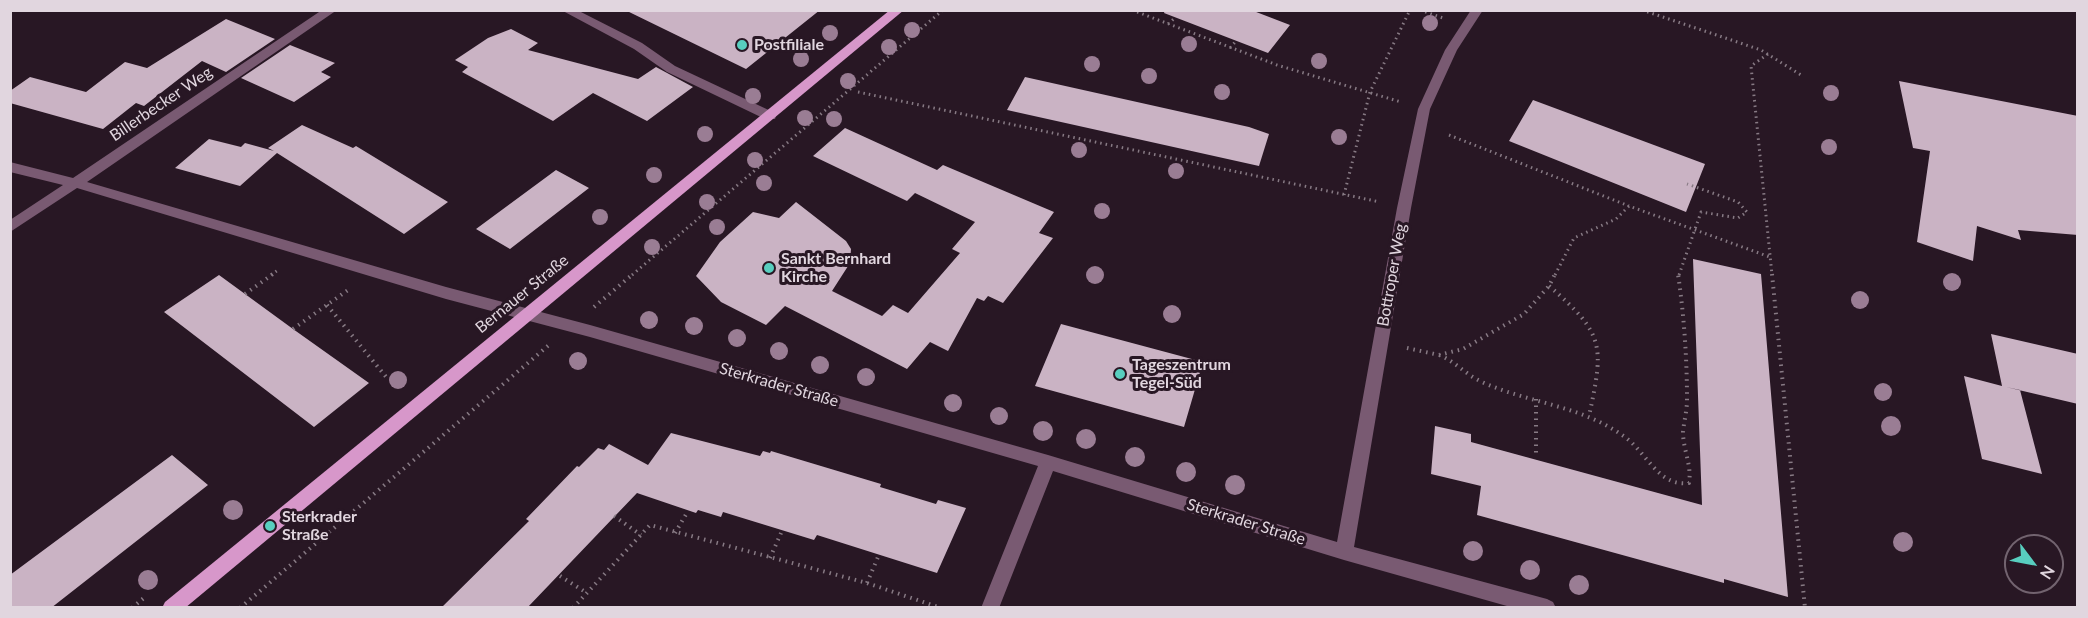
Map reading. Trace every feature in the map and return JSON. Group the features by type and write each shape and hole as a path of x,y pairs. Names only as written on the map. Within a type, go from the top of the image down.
{"main road":[{"name":"Bernauer Straße","path":"171,608 898,10"}],"street":[{"name":"Billerbecker Weg","path":"10,227 331,10"},
{"name":"Bottroper Weg","path":"1344,552 1404,208 1424,109 1446,59 1477,10"},
{"path":"569,11 638,46 671,69 770,116"},
{"name":"Sterkrader Straße","path":"10,167 75,183 446,293 528,314 1048,462 1344,552 1547,608"},
{"path":"990,608 1048,462"}],"path":[{"path":"638,270 943,10"},
{"path":"1132,10 1277,65 1424,109"},
{"path":"1344,195 1370,92 1410,10"},
{"path":"1642,10 1768,54 1801,75"},
{"path":"1168,24 1176,17"},
{"path":"1230,48 1237,40"},
{"path":"1768,54 1751,66 1805,608"},
{"path":"858,92 1404,208"},
{"path":"1449,135 1629,206 1770,257"},
{"path":"1381,342 1447,358 1481,381 1589,416 1621,434 1645,454 1657,474 1680,485 1689,483 1692,470 1683,435 1687,401 1683,339 1685,322 1678,271 1692,229 1701,212 1738,218 1747,212 1738,202 1687,184"},
{"path":"1439,356 1463,349 1524,314 1549,286 1574,238 1616,219 1629,206"},
{"path":"245,294 275,272"},
{"path":"1549,286 1578,312 1596,338 1596,375 1589,416"},
{"path":"293,329 340,296"},
{"path":"327,305 387,378"},
{"path":"240,608 506,382"},
{"path":"1536,399 1536,453"},
{"path":"675,533 688,510"},
{"path":"614,516 640,535"},
{"path":"573,608 650,525 867,583 941,608"},
{"path":"770,558 781,533"},
{"path":"867,583 878,557"},
{"path":"560,576 587,593"}],"building":[{"path":"625,10 820,10 746,69"},
{"path":"1165,10 1251,10 1290,25 1268,53 1164,13"},
{"path":"226,19 275,39 226,72 202,61 144,106 136,103 103,129 10,103 10,91 30,77 86,92 125,62 147,68"},
{"path":"511,29 538,43 528,50 638,79 656,67 693,87 647,121 593,93 553,121 462,72 468,67 455,60 488,38"},
{"path":"290,45 335,63 321,72 331,77 294,102 241,78"},
{"path":"1025,77 1249,127 1269,134 1259,166 1007,110"},
{"path":"1899,81 2078,116 2078,235 2018,230 2021,240 1977,226 1973,261 1917,242 1930,151 1913,148"},
{"path":"1533,100 1705,164 1686,212 1509,141"},
{"path":"302,125 353,148 356,146 448,202 404,234 277,153 240,186 175,168 209,139 241,147 245,143 274,151 268,148"},
{"path":"845,128 937,170 943,165 1054,212 1039,233 1053,238 1003,303 988,296 984,301 977,298 948,351 930,342 907,369 785,306 766,325 721,302 696,276 720,242 753,212 779,218 796,202 846,241 851,249 850,263 832,291 882,316 893,305 908,313 960,253 952,249 975,222 915,193 907,201 813,156"},
{"path":"556,170 589,188 510,249 476,229"},
{"path":"1693,259 1761,274 1788,597 1724,579 1724,583 1477,515 1481,486 1431,474 1435,426 1471,434 1471,442 1702,505"},
{"path":"219,275 369,383 314,427 164,312"},
{"name":"Tageszentrum Tegel-Süd","path":"1061,324 1203,362 1184,427 1035,386"},
{"path":"1991,334 2078,354 2078,404 2020,390 2042,474 1982,459 1964,376 2002,386"},
{"path":"671,433 760,456 763,451 770,453 771,451 881,484 880,487 936,504 938,500 966,508 937,573 817,535 814,540 723,512 721,517 698,510 696,513 637,493 527,608 441,608 529,521 526,519 577,466 579,467 598,448 604,450 609,444 648,465"},
{"path":"172,455 208,485 51,608 10,608 10,575"}],"place":[{"name":"Postfiliale","path":"742,45"},
{"name":"Sankt Bernhard Kirche","path":"769,268"},
{"name":"Tageszentrum Tegel-Süd","path":"1120,374"},
{"name":"Sterkrader Straße","path":"270,526"}]}
